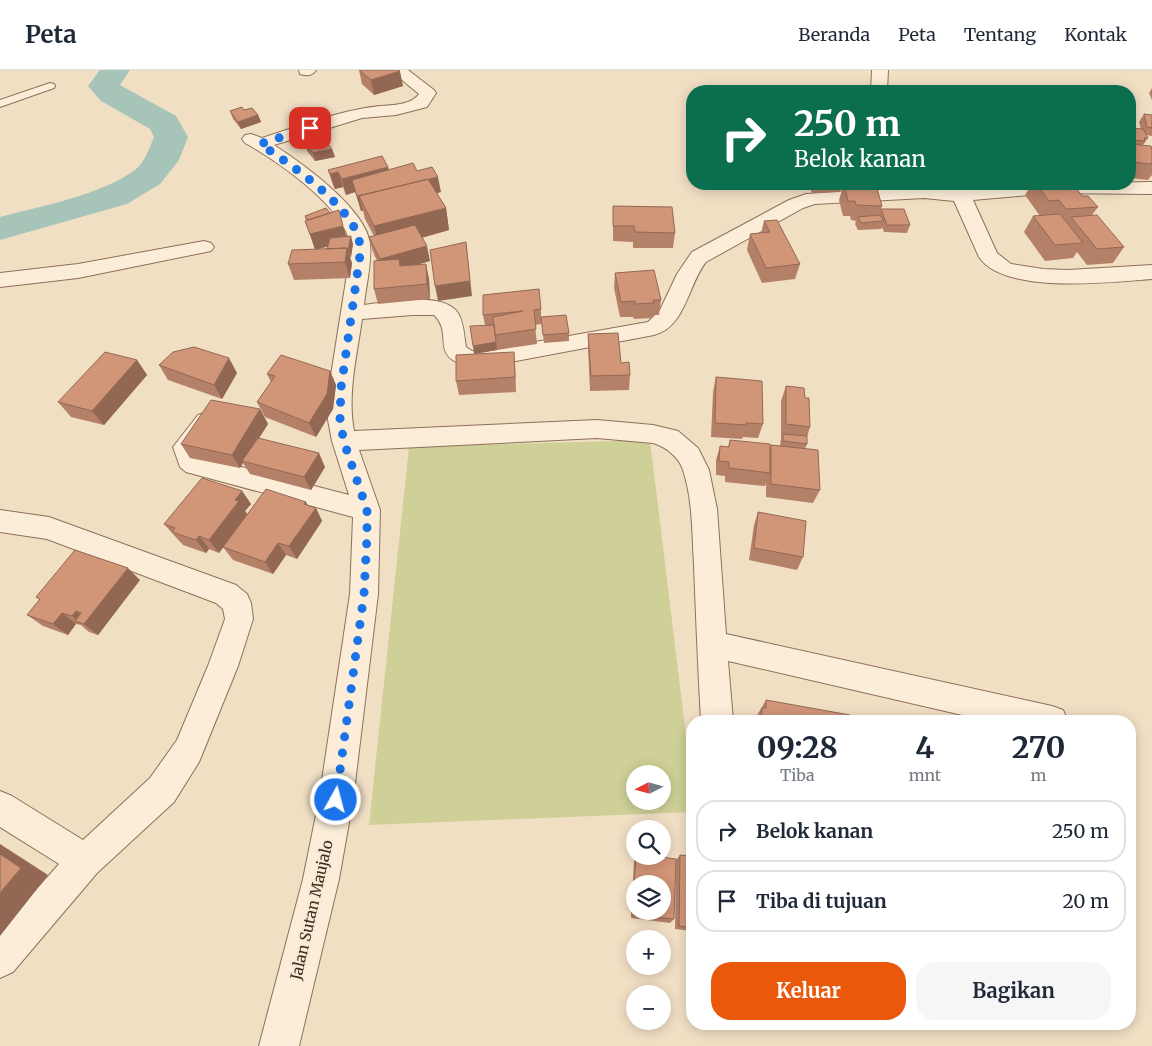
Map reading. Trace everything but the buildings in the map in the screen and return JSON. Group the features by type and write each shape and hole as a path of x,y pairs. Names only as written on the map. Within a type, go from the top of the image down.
{"street":[{"name":"Jalan Sutan Maujalo","path":"279,1046 321,879 336,800 364,594 367,510 344,442 340,420 341,388 360,255 358,236 335,204 306,175 256,142 360,113 396,110 422,103 428,93 398,70"},
{"path":"879,85 880,70"},
{"path":"1136,188 1152,188"},
{"path":"352,314 427,307 440,310 449,319 455,350 458,355 468,360 479,360 650,329 665,321 688,270 699,256 796,204 813,198 896,190"},
{"path":"931,190 961,196 1021,190"},
{"path":"961,196 970,212 988,256 998,267 1006,271 1034,275 1152,272"},
{"path":"0,280 86,269 204,247"},
{"path":"220,405 185,447 189,460 195,465 367,510"},
{"path":"344,442 597,429 635,431 669,438 689,455 696,470 704,508 717,715"},
{"path":"0,521 49,528 170,573 226,594 234,600 239,610 239,619 223,666 188,751 162,790 85,861 0,959"},
{"path":"712,644 1026,715"},
{"path":"0,808 85,861"}],"lane":[{"path":"0,104 50,86"}],"green space":[{"path":"650,440 686,736 686,812 369,825 409,447"}],"waterway":[{"path":"0,229 114,196 148,177 162,160 171,137 164,123 112,94 104,86 115,70"}],"route":[{"path":"310,128 260,144 306,175 335,204 358,236 360,255 341,388 340,420 344,442 367,510 367,536 364,594 336,800"}]}
